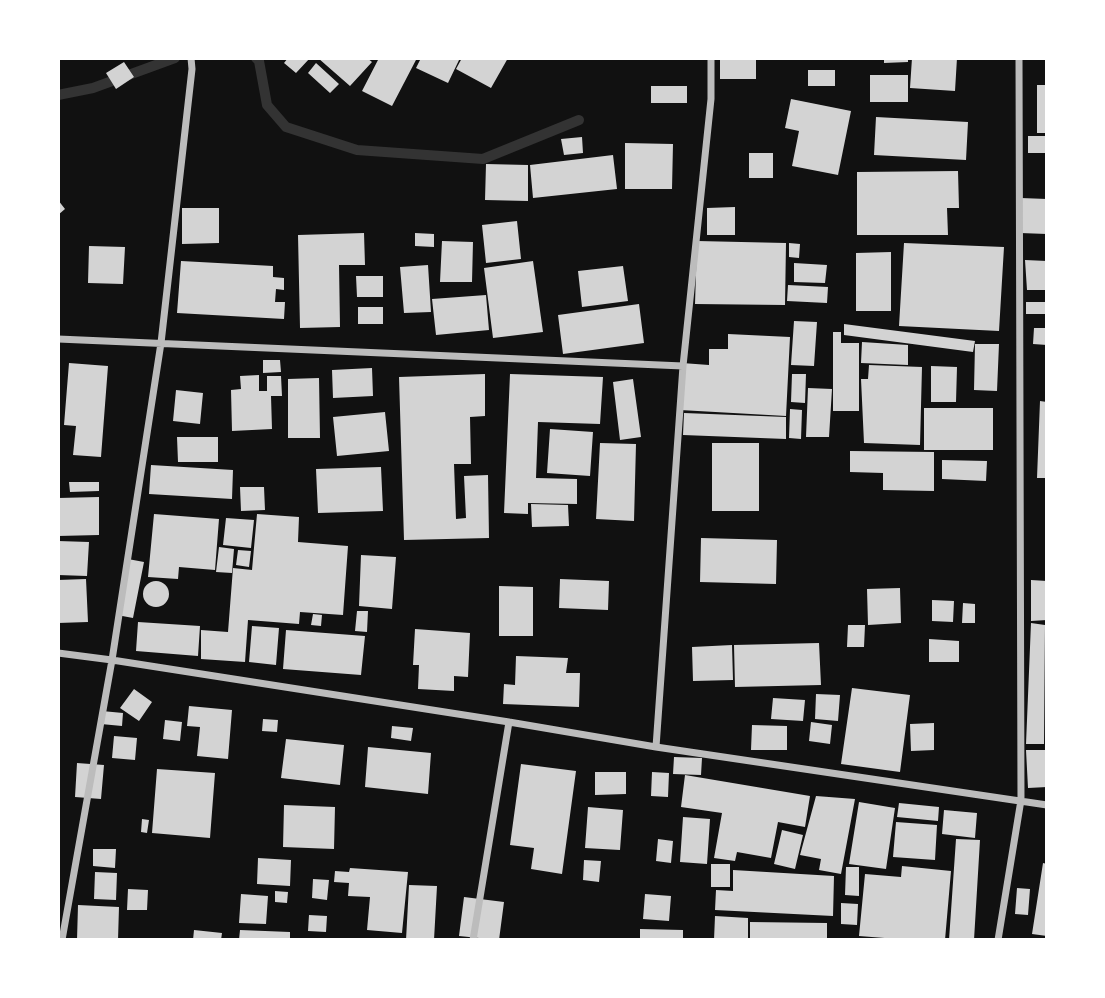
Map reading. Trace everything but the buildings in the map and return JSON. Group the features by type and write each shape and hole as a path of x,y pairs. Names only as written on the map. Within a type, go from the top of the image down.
{"street":[{"path":"62,940 112,660 161,343 192,69 191,58"},
{"path":"656,747 683,366 711,99 711,58"},
{"path":"998,940 1021,800 1019,58"},
{"path":"58,339 683,366"},
{"path":"58,653 1047,805"},
{"path":"473,940 509,722"}],"waterway":[{"path":"58,95 93,88 175,58"},
{"path":"256,58 259,61 267,105 286,127 357,150 483,159 579,120"}]}
